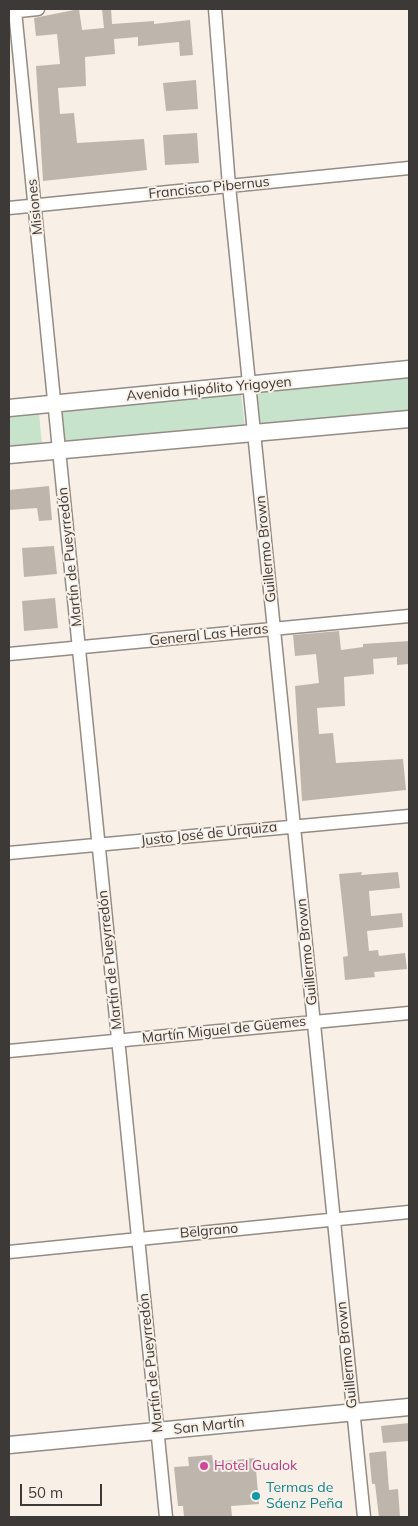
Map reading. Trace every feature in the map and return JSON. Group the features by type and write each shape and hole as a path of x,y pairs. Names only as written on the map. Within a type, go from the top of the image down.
{"main road":[{"name":"Avenida Hipólito Yrigoyen","path":"9,408 409,369"},
{"path":"9,455 409,419"},
{"name":"San Martín","path":"9,1445 409,1407"}],"street":[{"path":"12,11 38,9"},
{"name":"Guillermo Brown","path":"215,9 229,186 364,1517"},
{"name":"Misiones","path":"12,11 54,404"},
{"name":"Francisco Pibernus","path":"9,208 409,168"},
{"name":"Martín de Pueyrredón","path":"54,404 166,1517"},
{"name":"General Las Heras","path":"9,654 409,616"},
{"name":"Justo José de Urquiza","path":"9,853 294,825 409,816"},
{"name":"Martín Miguel de Güemes","path":"9,1050 409,1013"},
{"name":"Belgrano","path":"9,1252 409,1212"}],"green space":[{"path":"409,376 409,413 258,427 254,392"},
{"path":"241,393 245,426 65,443 61,410"},
{"path":"39,413 42,445 9,449 9,416"}],"building":[{"path":"79,9 82,30 104,28 102,9 111,9 112,24 154,21 154,24 190,20 193,55 180,56 179,42 138,46 138,37 114,39 115,54 85,57 86,86 58,88 60,114 74,113 77,143 144,139 147,170 43,181 36,66 60,64 57,34 36,36 34,18"},
{"path":"196,80 198,109 166,111 163,83"},
{"path":"197,133 199,163 165,165 163,135"},
{"path":"49,486 52,520 39,521 37,508 9,510 9,490"},
{"path":"54,546 57,574 24,577 22,548"},
{"path":"55,598 58,628 24,631 22,601"},
{"path":"339,631 341,650 363,647 363,644 409,641 409,664 397,665 397,657 373,659 374,674 344,677 345,706 317,708 319,734 333,733 336,763 403,759 406,790 302,801 295,686 319,683 316,654 295,656 293,635"},
{"path":"362,872 361,875 398,872 400,888 369,891 371,916 402,913 403,927 367,931 369,951 378,950 379,956 405,953 407,969 374,972 375,977 345,980 343,957 348,956 339,874"},
{"path":"409,1423 409,1441 383,1443 381,1426"},
{"path":"386,1451 389,1490 398,1489 400,1517 379,1517 375,1484 372,1484 369,1453"},
{"path":"212,1455 213,1462 255,1458 259,1504 231,1506 232,1517 184,1517 183,1506 178,1506 174,1467 189,1466 188,1457"}],"place":[{"name":"Hotel Gualok","path":"204,1466"},
{"name":"Termas de Sáenz Peña","path":"256,1496"}]}
